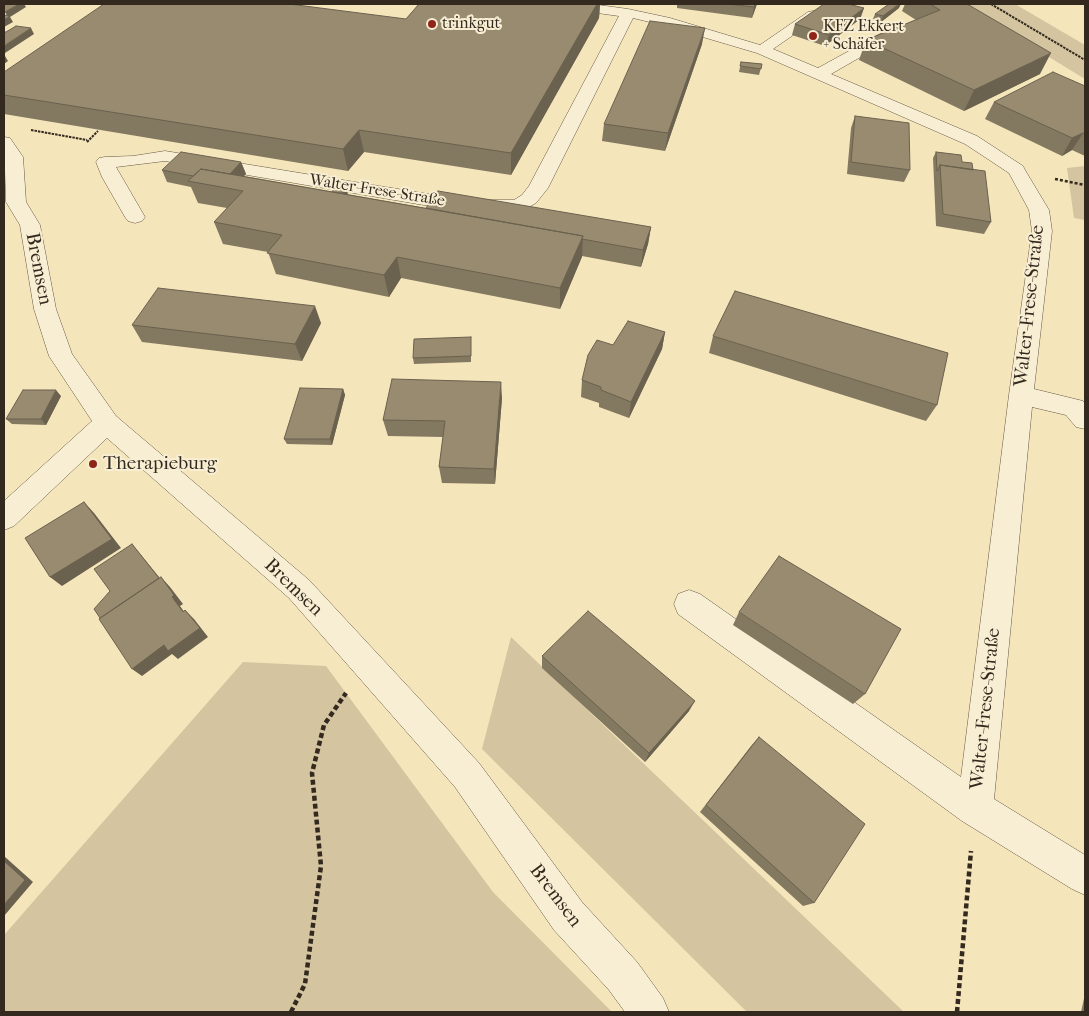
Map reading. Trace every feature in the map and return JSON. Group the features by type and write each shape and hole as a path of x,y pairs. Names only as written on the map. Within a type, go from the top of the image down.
{"street":[{"name":"Walter-Frese-Straße","path":"561,4 628,13 762,50 971,140 1016,170 1039,210 1042,231 1021,395 975,808"},
{"path":"647,18 660,12 664,4"},
{"name":"Walter-Frese-Straße","path":"134,217 105,162 133,161 165,156 465,206 492,207 518,205 529,198 538,188 628,13"},
{"path":"762,50 813,15"},
{"path":"817,75 897,30"},
{"name":"Bremsen","path":"4,142 14,157 16,202 30,225 45,309 62,356 106,423 299,589 467,775 568,916 623,976 649,1012"},
{"path":"1021,395 1074,408 1085,420"},
{"path":"4,518 106,423"},
{"path":"689,604 975,808 1085,876"}],"path":[{"path":"991,4 1085,60"},
{"path":"23,129 86,140"},
{"path":"291,1012 305,984 321,866 312,773 324,725 367,664"},
{"path":"957,1012 975,808"}],"shaded area":[{"path":"962,4 1015,4 1085,45 1085,79"},
{"path":"1085,166 1085,220 1074,218 1067,168"},
{"path":"511,637 904,1012 747,1012 482,749"},
{"path":"243,662 326,666 493,892 612,1012 4,1012 4,935"}],"building":[{"path":"4,4 19,4 4,12"},
{"path":"104,4 289,4 406,19 419,4 597,4 511,153 359,130 343,149 4,95 4,72"},
{"path":"728,4 755,4 754,7"},
{"path":"824,4 848,4 864,8 829,35 795,24"},
{"path":"889,4 899,4 883,16 875,14"},
{"path":"930,4 967,4 1051,53 974,90 866,40 940,10"},
{"path":"650,21 705,28 668,133 604,124"},
{"path":"16,26 31,28 4,46 4,32"},
{"path":"741,62 762,64 761,69 740,66"},
{"path":"1053,72 1085,86 1085,134 1083,133 1072,138 994,102"},
{"path":"855,116 909,123 910,170 851,162"},
{"path":"181,152 241,162 230,174 201,169 193,176 162,170"},
{"path":"936,152 961,155 962,162 972,163 973,170 940,165 937,171"},
{"path":"940,165 985,171 991,222 943,214"},
{"path":"201,169 583,236 560,288 397,257 384,275 267,253 282,235 214,222 243,191 188,181"},
{"path":"336,186 346,188 342,193 332,192"},
{"path":"438,191 651,227 643,250 582,239 583,236 426,208"},
{"path":"158,288 315,306 295,344 132,325"},
{"path":"735,291 948,353 937,405 713,336"},
{"path":"628,321 665,332 631,402 582,380 588,355 597,340 613,345"},
{"path":"471,337 471,356 413,358 414,339"},
{"path":"392,379 501,382 494,469 439,467 445,421 383,420"},
{"path":"300,388 343,389 330,439 284,439"},
{"path":"23,390 56,390 41,419 6,419"},
{"path":"84,502 112,539 50,577 25,538"},
{"path":"132,544 159,578 100,618 94,609 110,591 94,569"},
{"path":"779,556 901,629 865,694 739,612"},
{"path":"161,577 183,612 185,610 200,628 168,651 164,645 132,669 99,619"},
{"path":"588,611 695,701 649,753 542,656"},
{"path":"759,737 865,824 814,903 706,805"},
{"path":"4,861 25,880 4,905"}],"place":[{"name":"trinkgut","path":"432,24"},
{"name":"KFZ Ekkert + Schäfer","path":"813,36"},
{"name":"Therapieburg","path":"93,464"}]}
